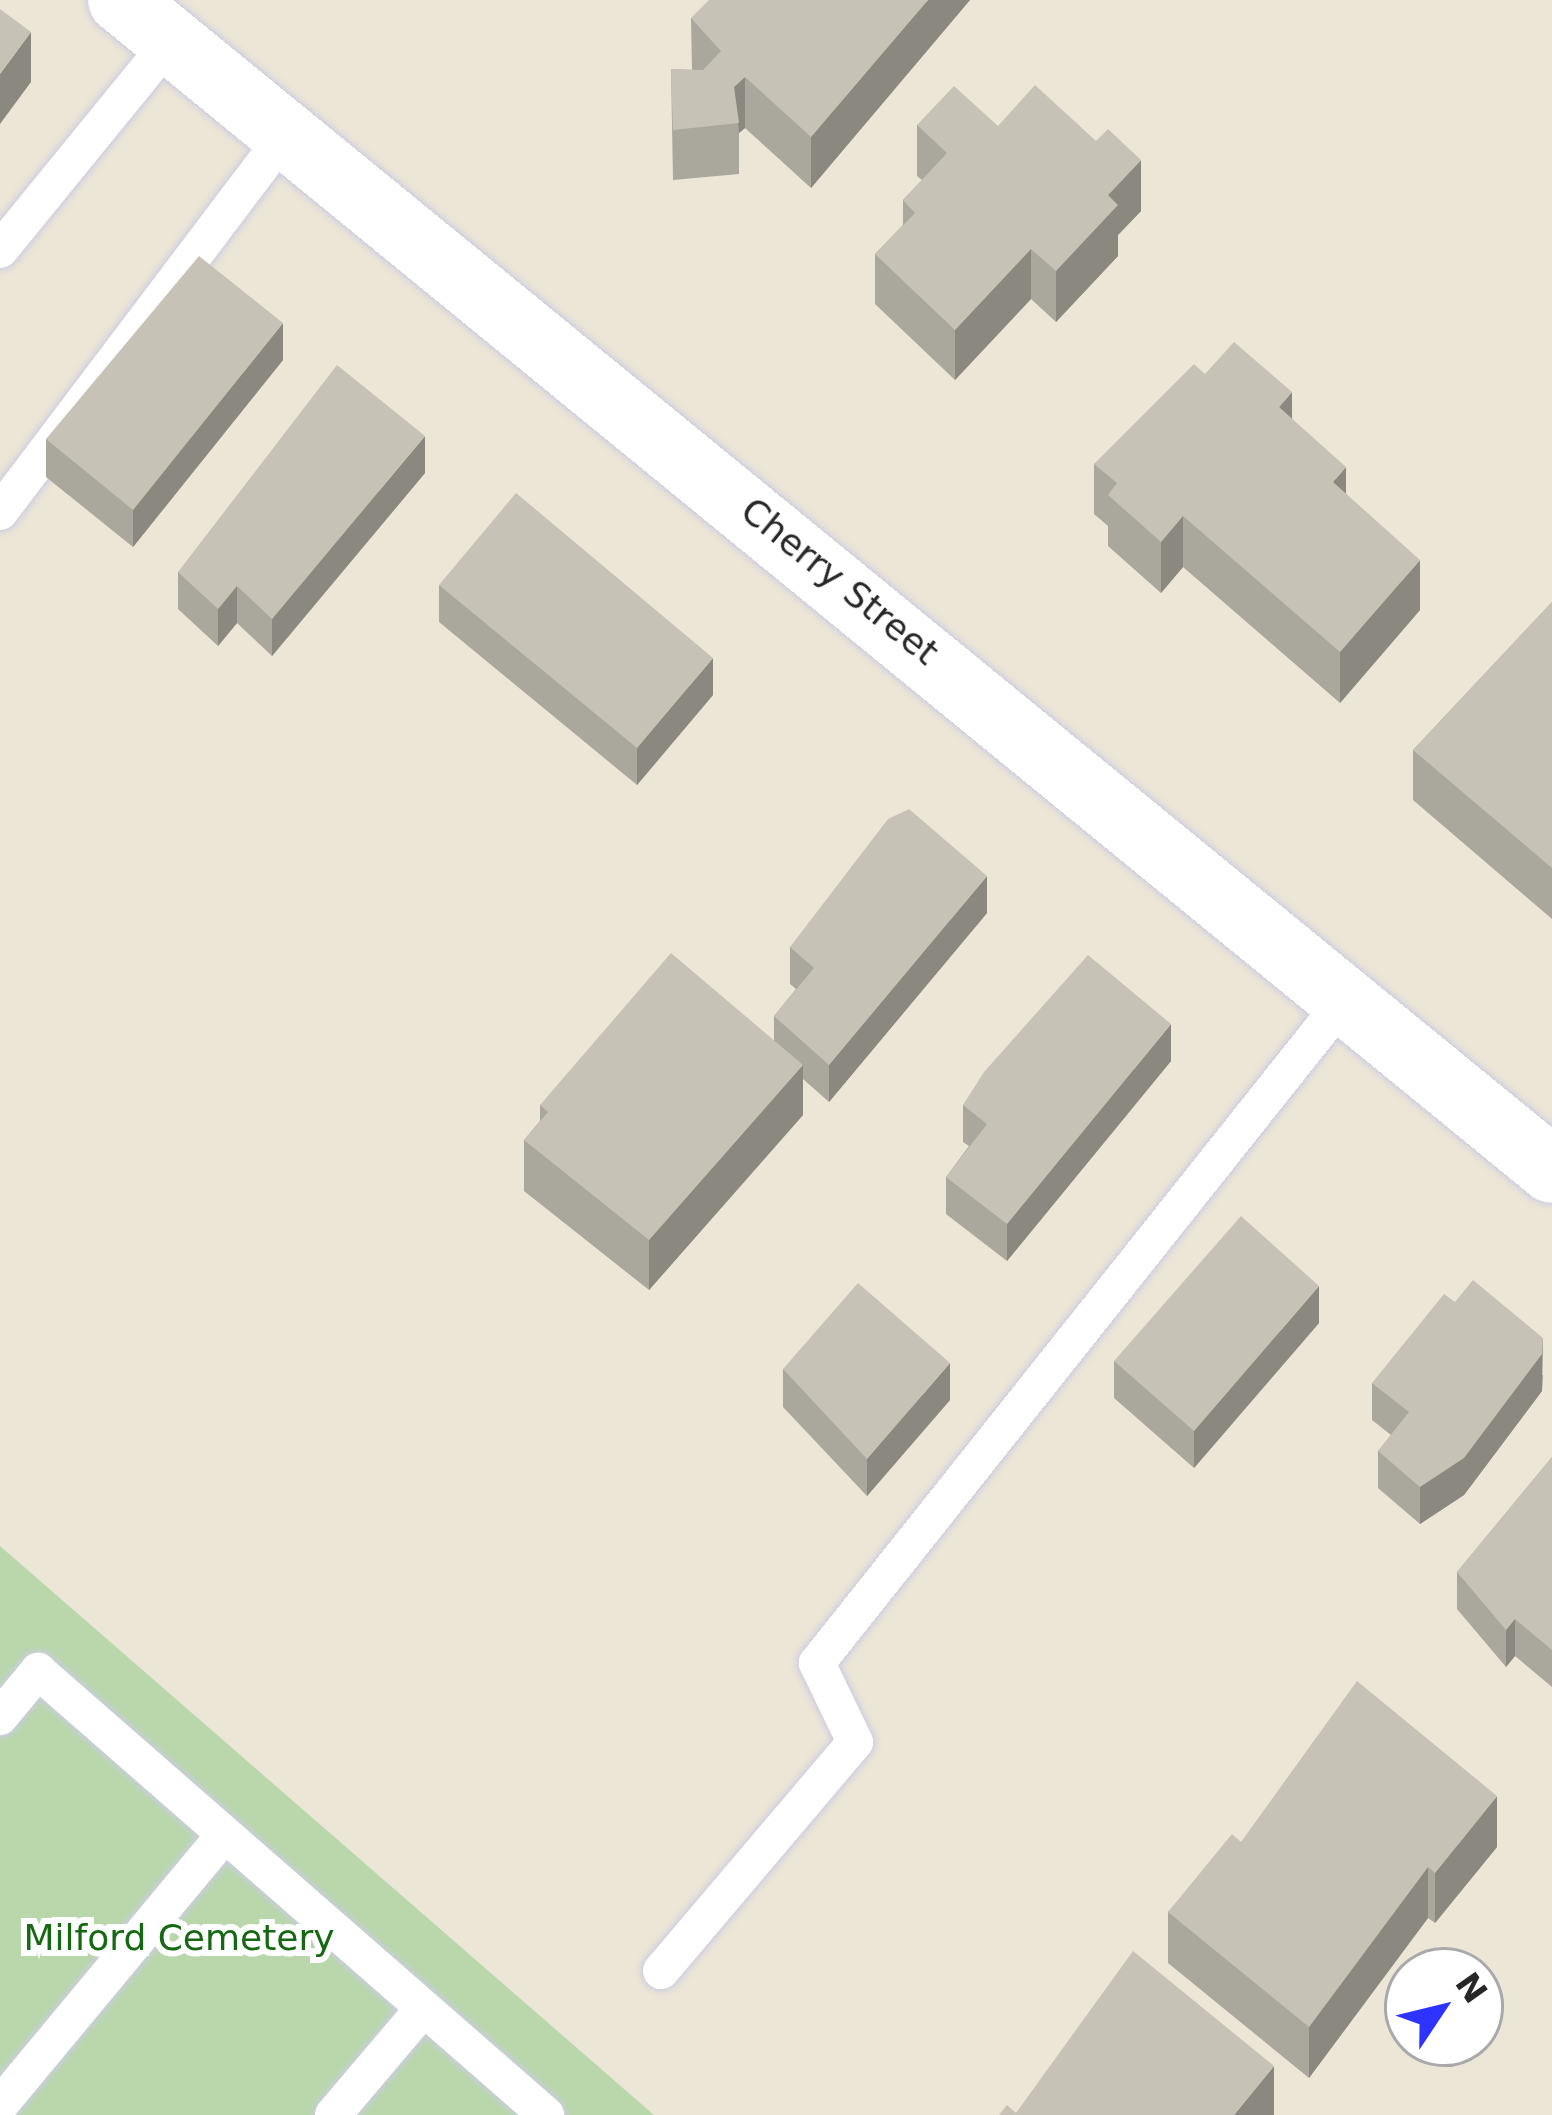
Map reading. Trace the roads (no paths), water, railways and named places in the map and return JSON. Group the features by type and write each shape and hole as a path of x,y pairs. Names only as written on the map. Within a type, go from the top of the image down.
{"main road":[{"name":"Cherry Street","path":"121,0 1552,1170"}],"lane":[{"path":"0,250 171,40"},
{"path":"0,512 285,135"},
{"path":"661,1970 855,1742 818,1663 1346,998"},
{"path":"0,1717 38,1671 546,2115"},
{"path":"0,2105 224,1835"},
{"path":"333,2115 423,2008"}],"park label":[{"name":"Milford Cemetery","path":"179,1938"}]}
